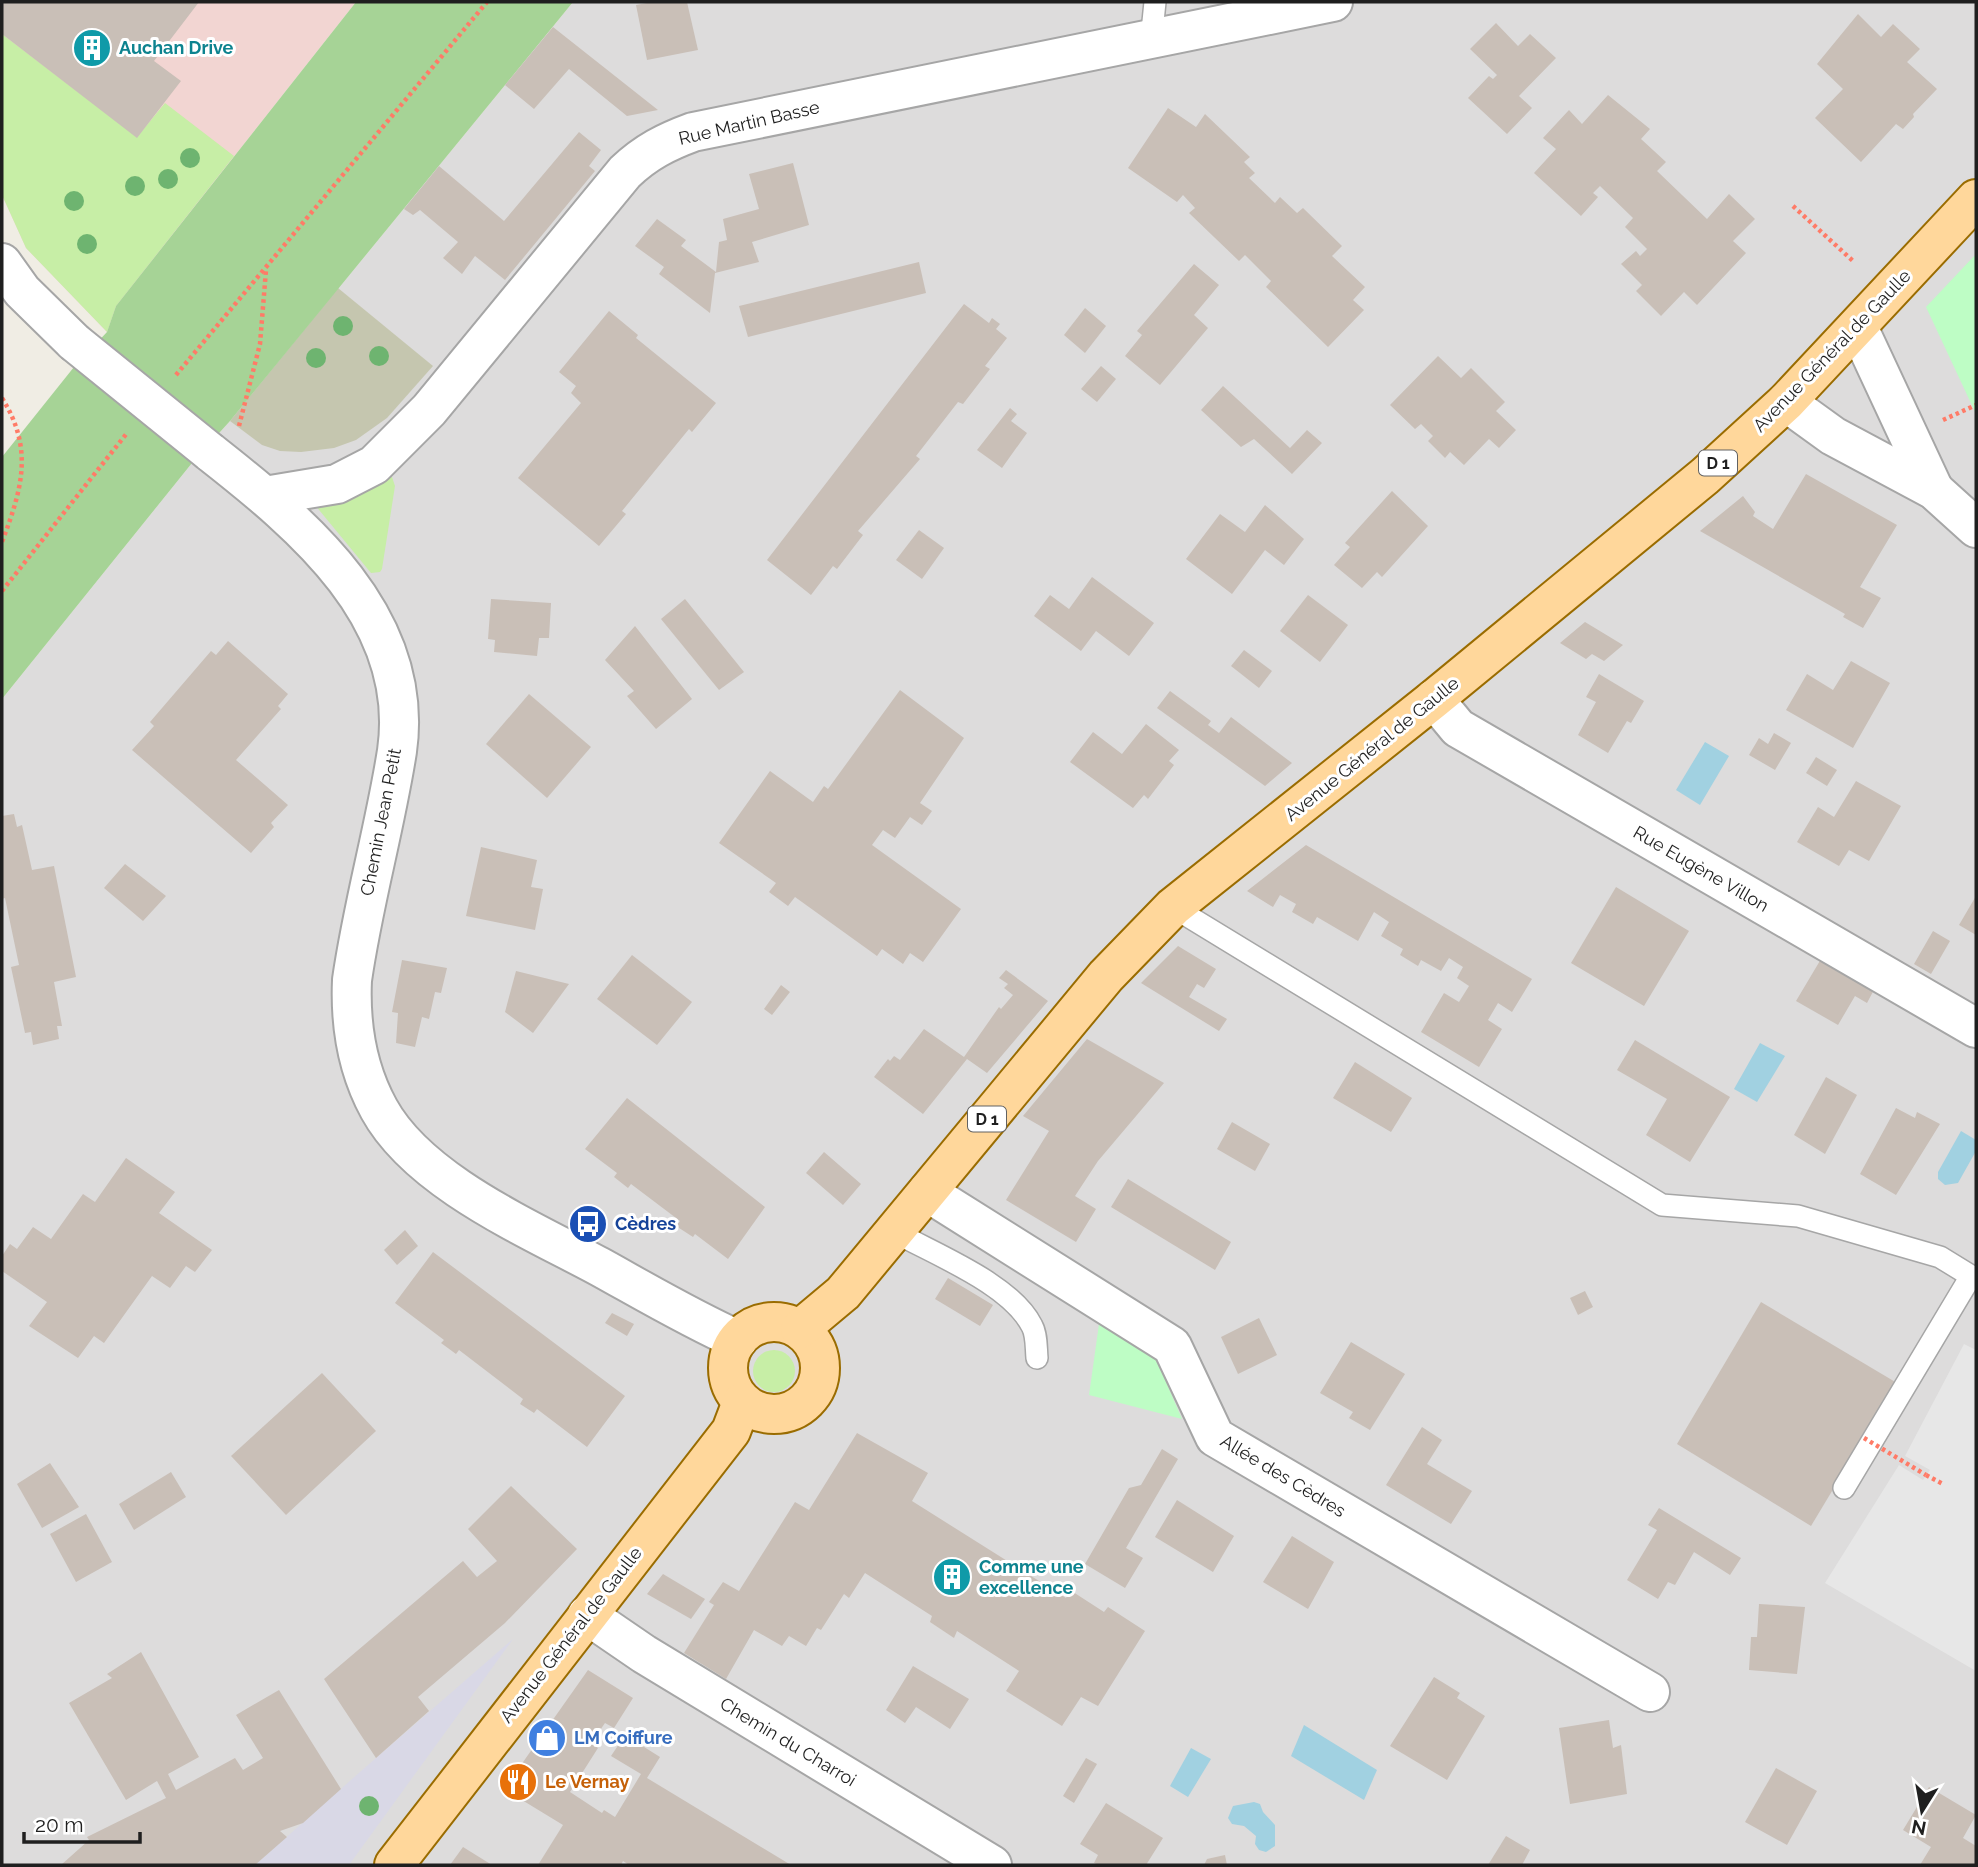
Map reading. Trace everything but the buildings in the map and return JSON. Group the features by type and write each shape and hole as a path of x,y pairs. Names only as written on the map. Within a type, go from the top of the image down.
{"main road":[{"name":"Avenue Général de Gaulle","path":"800,1329 843,1293 1106,976 1172,908 1434,699 1705,476 1786,402 1976,199"},
{"path":"770,1322 785,1323 800,1329 811,1340 818,1353 820,1376 811,1397 785,1414 762,1413 742,1402 728,1375 728,1360 738,1340 755,1326 770,1322"},
{"name":"Avenue Général de Gaulle","path":"394,1865 730,1431 742,1402"}],"street":[{"name":"Rue Martin Basse","path":"265,496 337,484 374,465 429,410 625,172 644,154 666,142 693,132 1333,2"},
{"name":"Chemin Jean Petit","path":"9,287 74,342 224,440 265,496 297,525 347,580 386,644 398,709 397,749 356,953 351,1016 359,1060 379,1109 409,1148 466,1191 696,1321 738,1340"},
{"path":"1858,327 1934,490"},
{"path":"1786,402 1833,436 1934,490 1976,528"},
{"name":"Rue Eugène Villon","path":"1434,699 1458,727 1976,1028"},
{"name":"Allée des Cèdres","path":"927,1192 1172,1346 1215,1437 1650,1692"},
{"name":"Chemin du Charroi","path":"587,1615 643,1654 992,1865"}],"lane":[{"path":"1151,41 1155,2"},
{"path":"1172,908 1662,1205 1798,1216 1940,1257 1974,1278 1844,1488"},
{"path":"895,1232 1005,1293 1021,1308 1034,1329 1037,1358"}],"path":[{"path":"224,440 260,344 267,269 487,2"},
{"path":"1793,206 1853,261"},
{"path":"2,398 20,438 23,469 15,506 2,542"},
{"path":"1942,420 1976,405"},
{"path":"1864,1438 1943,1484"}],"shaded area":[{"path":"2,2 356,2 116,306 107,332 26,248 2,195"},
{"path":"573,2 1976,2 1976,1865 2,1865 2,699 192,463 230,421"},
{"path":"338,288 433,366 387,418 356,440 334,448 301,452 280,451 262,445 230,421"},
{"path":"1964,1344 1976,1350 1976,1671 1825,1583 1899,1465 1923,1480 1930,1470 1905,1456"},
{"path":"513,1639 349,1865 255,1865 360,1772"}],"green space":[{"path":"356,2 573,2 230,421 192,463 2,699 2,457 74,367 107,332 116,306"},
{"path":"2,34 137,137 165,103 234,156 116,306 107,332 26,248 2,195"},
{"path":"1976,254 1976,414 1926,307"},
{"path":"387,474 392,477 395,486 382,569 380,572 371,573 315,505"},
{"path":"1099,1324 1154,1354 1182,1419 1089,1395"},
{"path":"774,1350 789,1356 795,1371 789,1386 774,1392 759,1386 753,1371 759,1356"}],"water":[{"path":"1705,742 1729,756 1700,805 1676,790"},
{"path":"1760,1043 1785,1056 1757,1102 1734,1089"},
{"path":"1961,1131 1976,1140 1976,1151 1958,1183 1945,1185 1938,1179 1938,1172"},
{"path":"1304,1725 1377,1770 1364,1800 1291,1756"},
{"path":"1191,1748 1211,1759 1188,1797 1170,1786"},
{"path":"1254,1802 1260,1804 1263,1812 1275,1825 1275,1846 1266,1852 1259,1850 1255,1844 1256,1836 1244,1826 1232,1824 1228,1818 1233,1806"}],"place":[{"name":"Auchan Drive","path":"92,48"},
{"name":"Cèdres","path":"588,1224"},
{"name":"Comme une excellence","path":"952,1577"},
{"name":"LM Coiffure","path":"547,1738"},
{"name":"Le Vernay","path":"518,1782"}]}
